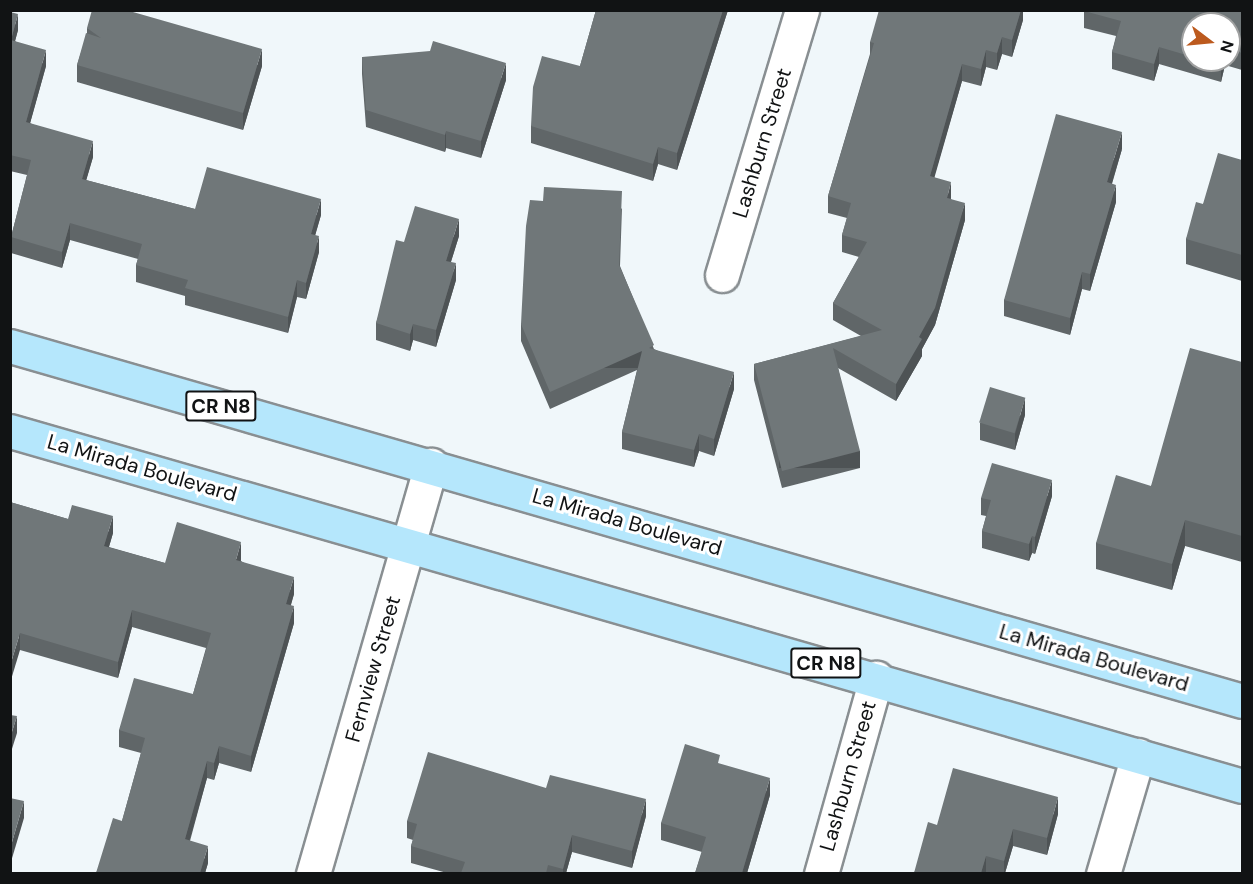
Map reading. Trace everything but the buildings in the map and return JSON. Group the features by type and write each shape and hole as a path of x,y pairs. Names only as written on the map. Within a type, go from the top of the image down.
{"main road":[{"name":"La Mirada Boulevard","path":"10,346 431,465 1242,701"},
{"name":"La Mirada Boulevard","path":"10,431 876,678 1242,786"}],"street":[{"name":"Lashburn Street","path":"722,275 802,10"},
{"name":"Fernview Street","path":"313,873 431,465"},
{"name":"Lashburn Street","path":"821,873 876,678"},
{"path":"1103,873 1138,755"}]}
